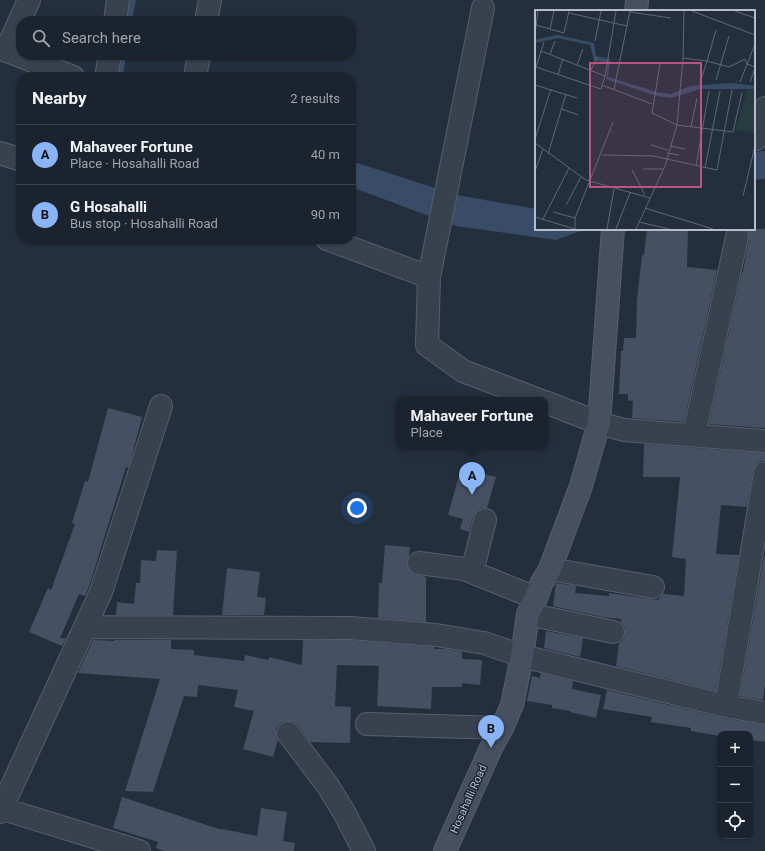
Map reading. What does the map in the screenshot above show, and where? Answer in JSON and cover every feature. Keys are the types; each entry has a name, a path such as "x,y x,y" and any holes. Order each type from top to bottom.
{"street":[{"path":"21,16 29,0"},
{"path":"207,16 210,0"},
{"path":"636,10 637,0"},
{"path":"483,8 429,277 427,345 463,371 531,397"},
{"path":"16,24 3,49 16,54"},
{"path":"30,60 60,72"},
{"path":"107,72 109,60"},
{"path":"196,72 198,60"},
{"path":"756,139 765,108"},
{"path":"0,153 16,158"},
{"name":"Hosahalli Road","path":"445,851 512,705 532,606 541,584 550,569 580,486 599,423 613,237"},
{"path":"694,435 737,237"},
{"path":"340,244 429,277"},
{"path":"548,403 599,423 624,430 765,441"},
{"path":"139,851 0,810 101,592 160,406"},
{"path":"726,706 765,473"},
{"path":"472,572 484,520"},
{"path":"419,563 464,569 532,606 612,632"},
{"path":"550,569 653,587"},
{"path":"85,627 350,628 436,635 477,642 522,656 726,706 765,713"},
{"path":"367,724 502,728"},
{"path":"288,733 328,786 345,814 364,851"}],"water":[{"path":"105,0 136,0 133,16 125,16 126,8"},
{"path":"119,60 125,60 124,72 118,72"},
{"path":"765,151 765,179 755,180 755,152"},
{"path":"356,163 457,195 535,209 535,230 583,230 556,240 456,226 356,189"}],"building":[{"path":"765,229 765,428 709,424 743,272 749,234 747,230"},
{"path":"647,230 688,230 687,267 717,270 684,422 632,418 633,401 628,400 628,394 619,394 621,351 623,351 624,338 636,338 637,300 642,255 644,255"},
{"path":"108,408 142,417 130,463 128,468 126,467 89,587 85,596 79,594 60,638 66,638 62,646 29,632 48,588 51,590 75,524 72,523 85,481 88,482"},
{"path":"644,444 765,453 765,461 760,461 753,471 747,507 721,505 716,554 739,555 716,691 616,666 619,643 623,640 625,634 625,628 621,622 621,619 602,617 553,606 556,583 576,586 575,593 609,596 609,593 658,600 663,594 684,596 686,559 672,557 680,477 643,477"},
{"path":"461,468 496,477 487,508 481,508 476,512 469,532 460,529 463,519 448,515"},
{"path":"385,545 410,547 407,562 408,568 412,573 426,577 426,622 378,618 379,583 382,583"},
{"path":"157,550 177,551 173,615 116,615 117,602 134,604 136,583 140,583 141,560 156,561"},
{"path":"764,556 765,684 763,700 740,696"},
{"path":"227,568 260,572 257,597 266,598 264,615 222,615"},
{"path":"546,631 583,638 580,657 544,648"},
{"path":"93,640 171,640 171,649 194,650 194,655 244,661 245,655 269,660 269,657 302,665 303,640 349,640 434,647 434,649 447,649 462,652 462,659 482,660 480,685 462,683 462,687 432,687 431,709 377,706 379,666 337,665 335,706 351,707 350,743 310,742 298,725 292,721 286,721 280,723 276,728 278,740 273,757 243,749 254,711 234,707 238,690 198,685 197,697 184,696 153,792 125,791 160,679 78,673"},
{"path":"541,673 573,681 572,689 601,695 596,718 552,708 552,705 527,701 532,676 540,678"},
{"path":"607,690 723,718 765,725 765,742 753,740 753,731 717,731 717,735 691,731 691,728 651,722 652,717 603,709"},
{"path":"122,797 222,830 257,836 261,808 287,812 283,841 295,843 294,851 164,851 156,848 158,842 113,828"}],"place":[{"name":"Mahaveer Fortune","path":"472,495"},
{"name":"G Hosahalli","path":"491,748"}]}
